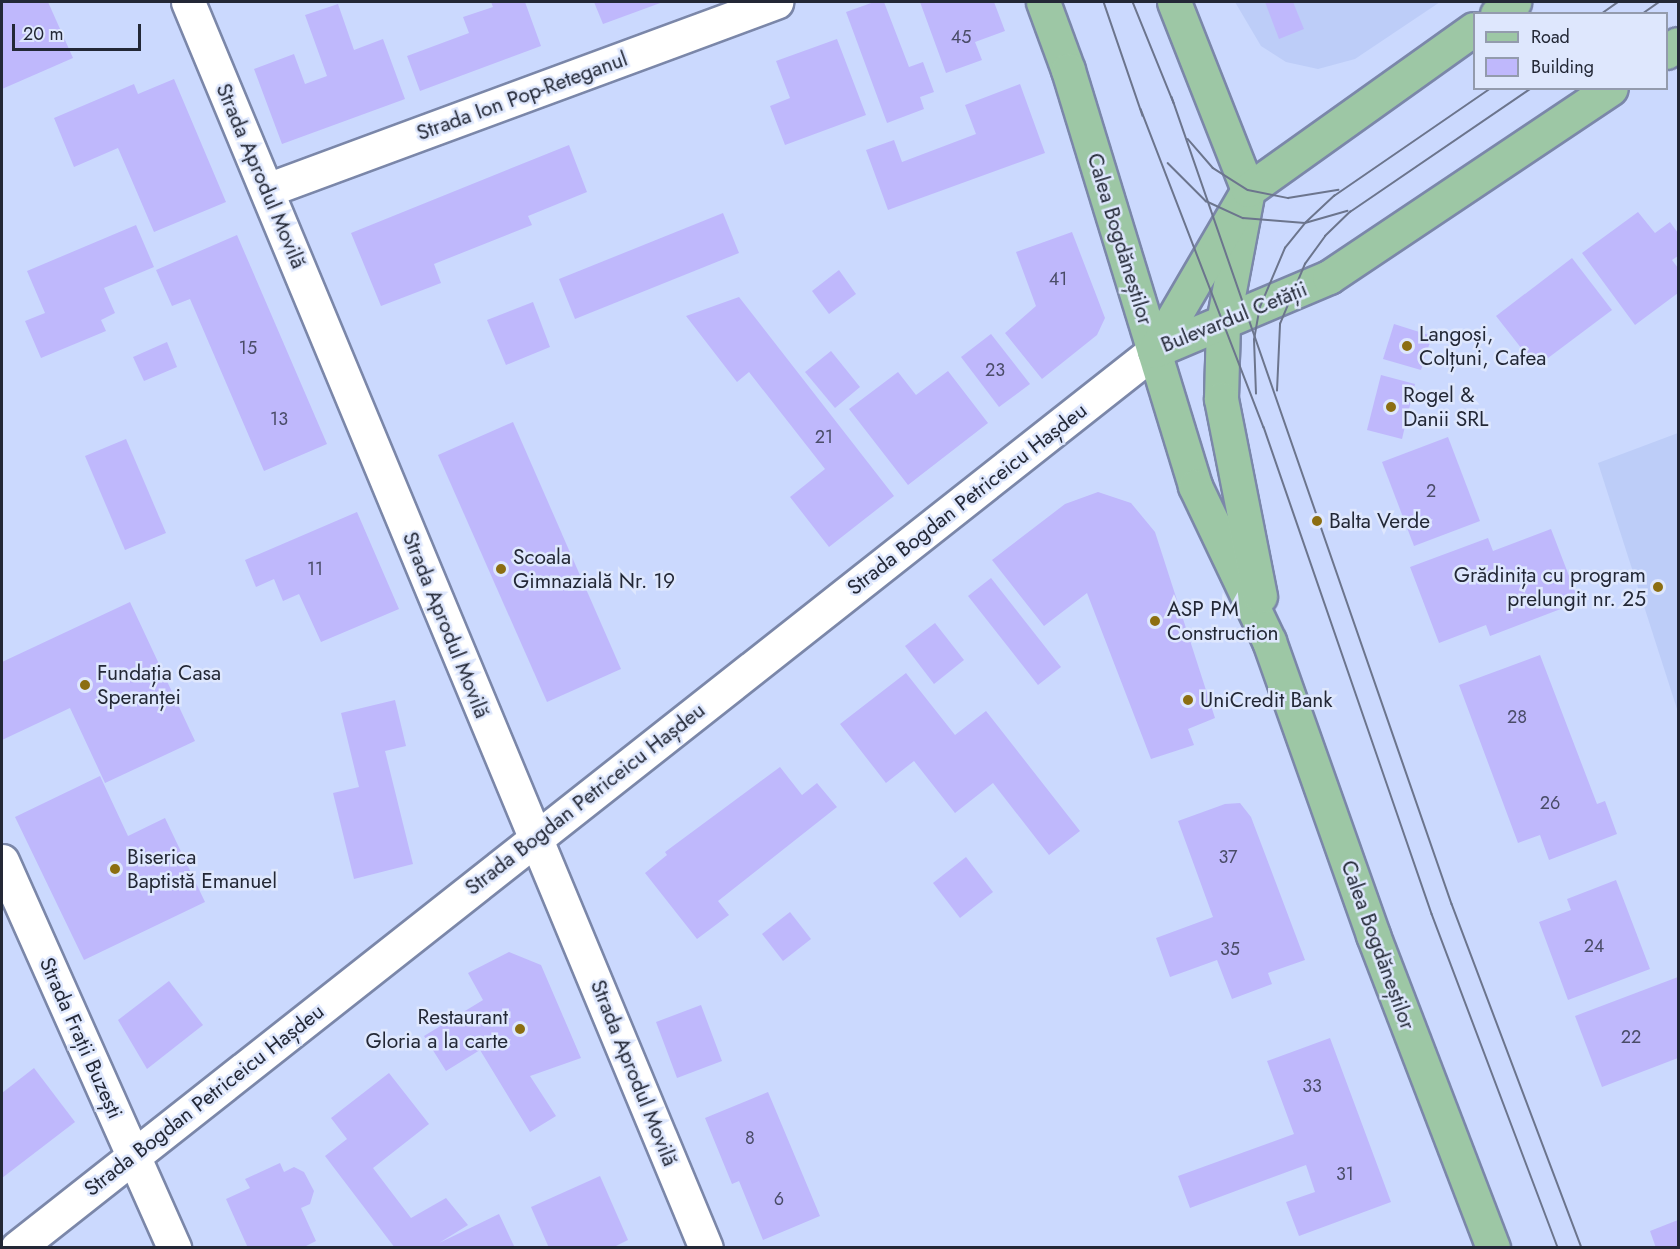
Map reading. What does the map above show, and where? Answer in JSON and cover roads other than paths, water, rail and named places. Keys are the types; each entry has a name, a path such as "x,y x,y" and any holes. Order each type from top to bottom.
{"main road":[{"name":"Calea Bogdăneștilor","path":"1042,2 1068,70 1195,486 1269,642 1373,935 1493,1248"},
{"path":"1174,2 1248,190"},
{"path":"1500,12 1514,2"},
{"name":"Bulevardul Cetății","path":"1154,351 1248,190 1473,30"},
{"name":"Bulevardul Cetății","path":"1154,351 1329,277 1608,90"},
{"name":"Calea Bogdăneștilor","path":"1248,190 1223,322 1221,399 1269,642"}],"street":[{"name":"Strada Aprodul Movilă","path":"188,2 706,1248"},
{"name":"Strada Ion Pop-Reteganul","path":"267,190 776,2"},
{"name":"Strada Bogdan Petriceicu Hașdeu","path":"17,1248 534,837 1154,351"},
{"name":"Strada Frații Buzești","path":"2,861 174,1248"}],"tram line":[{"path":"1104,2 1143,116"},
{"path":"1133,2 1174,103"},
{"path":"1604,12 1618,2"},
{"path":"1645,12 1659,2"},
{"path":"1256,394 1254,340 1260,307 1285,248 1305,223 1334,196 1488,90"},
{"path":"1277,391 1280,324 1305,264 1325,236 1350,212 1529,90"},
{"path":"1172,97 1452,904 1582,1248"},
{"path":"1141,109 1264,427 1432,914 1558,1248"},
{"path":"1188,139 1213,168 1248,190 1288,198 1338,190"},
{"path":"1168,163 1206,201 1243,218 1305,223 1347,211"}],"place":[{"name":"Langoși, Colțuni, Cafea","path":"1407,346"},
{"name":"Rogel & Danii SRL","path":"1391,407"},
{"name":"Balta Verde","path":"1317,521"},
{"name":"Scoala Gimnazială Nr. 19","path":"501,569"},
{"name":"Grădinița cu program prelungit nr. 25","path":"1658,587"},
{"name":"ASP PM Construction","path":"1155,621"},
{"name":"Fundația Casa Speranței","path":"85,685"},
{"name":"UniCredit Bank","path":"1188,700"},
{"name":"Biserica Baptistă Emanuel","path":"115,869"},
{"name":"Restaurant Gloria a la carte","path":"520,1029"}]}
